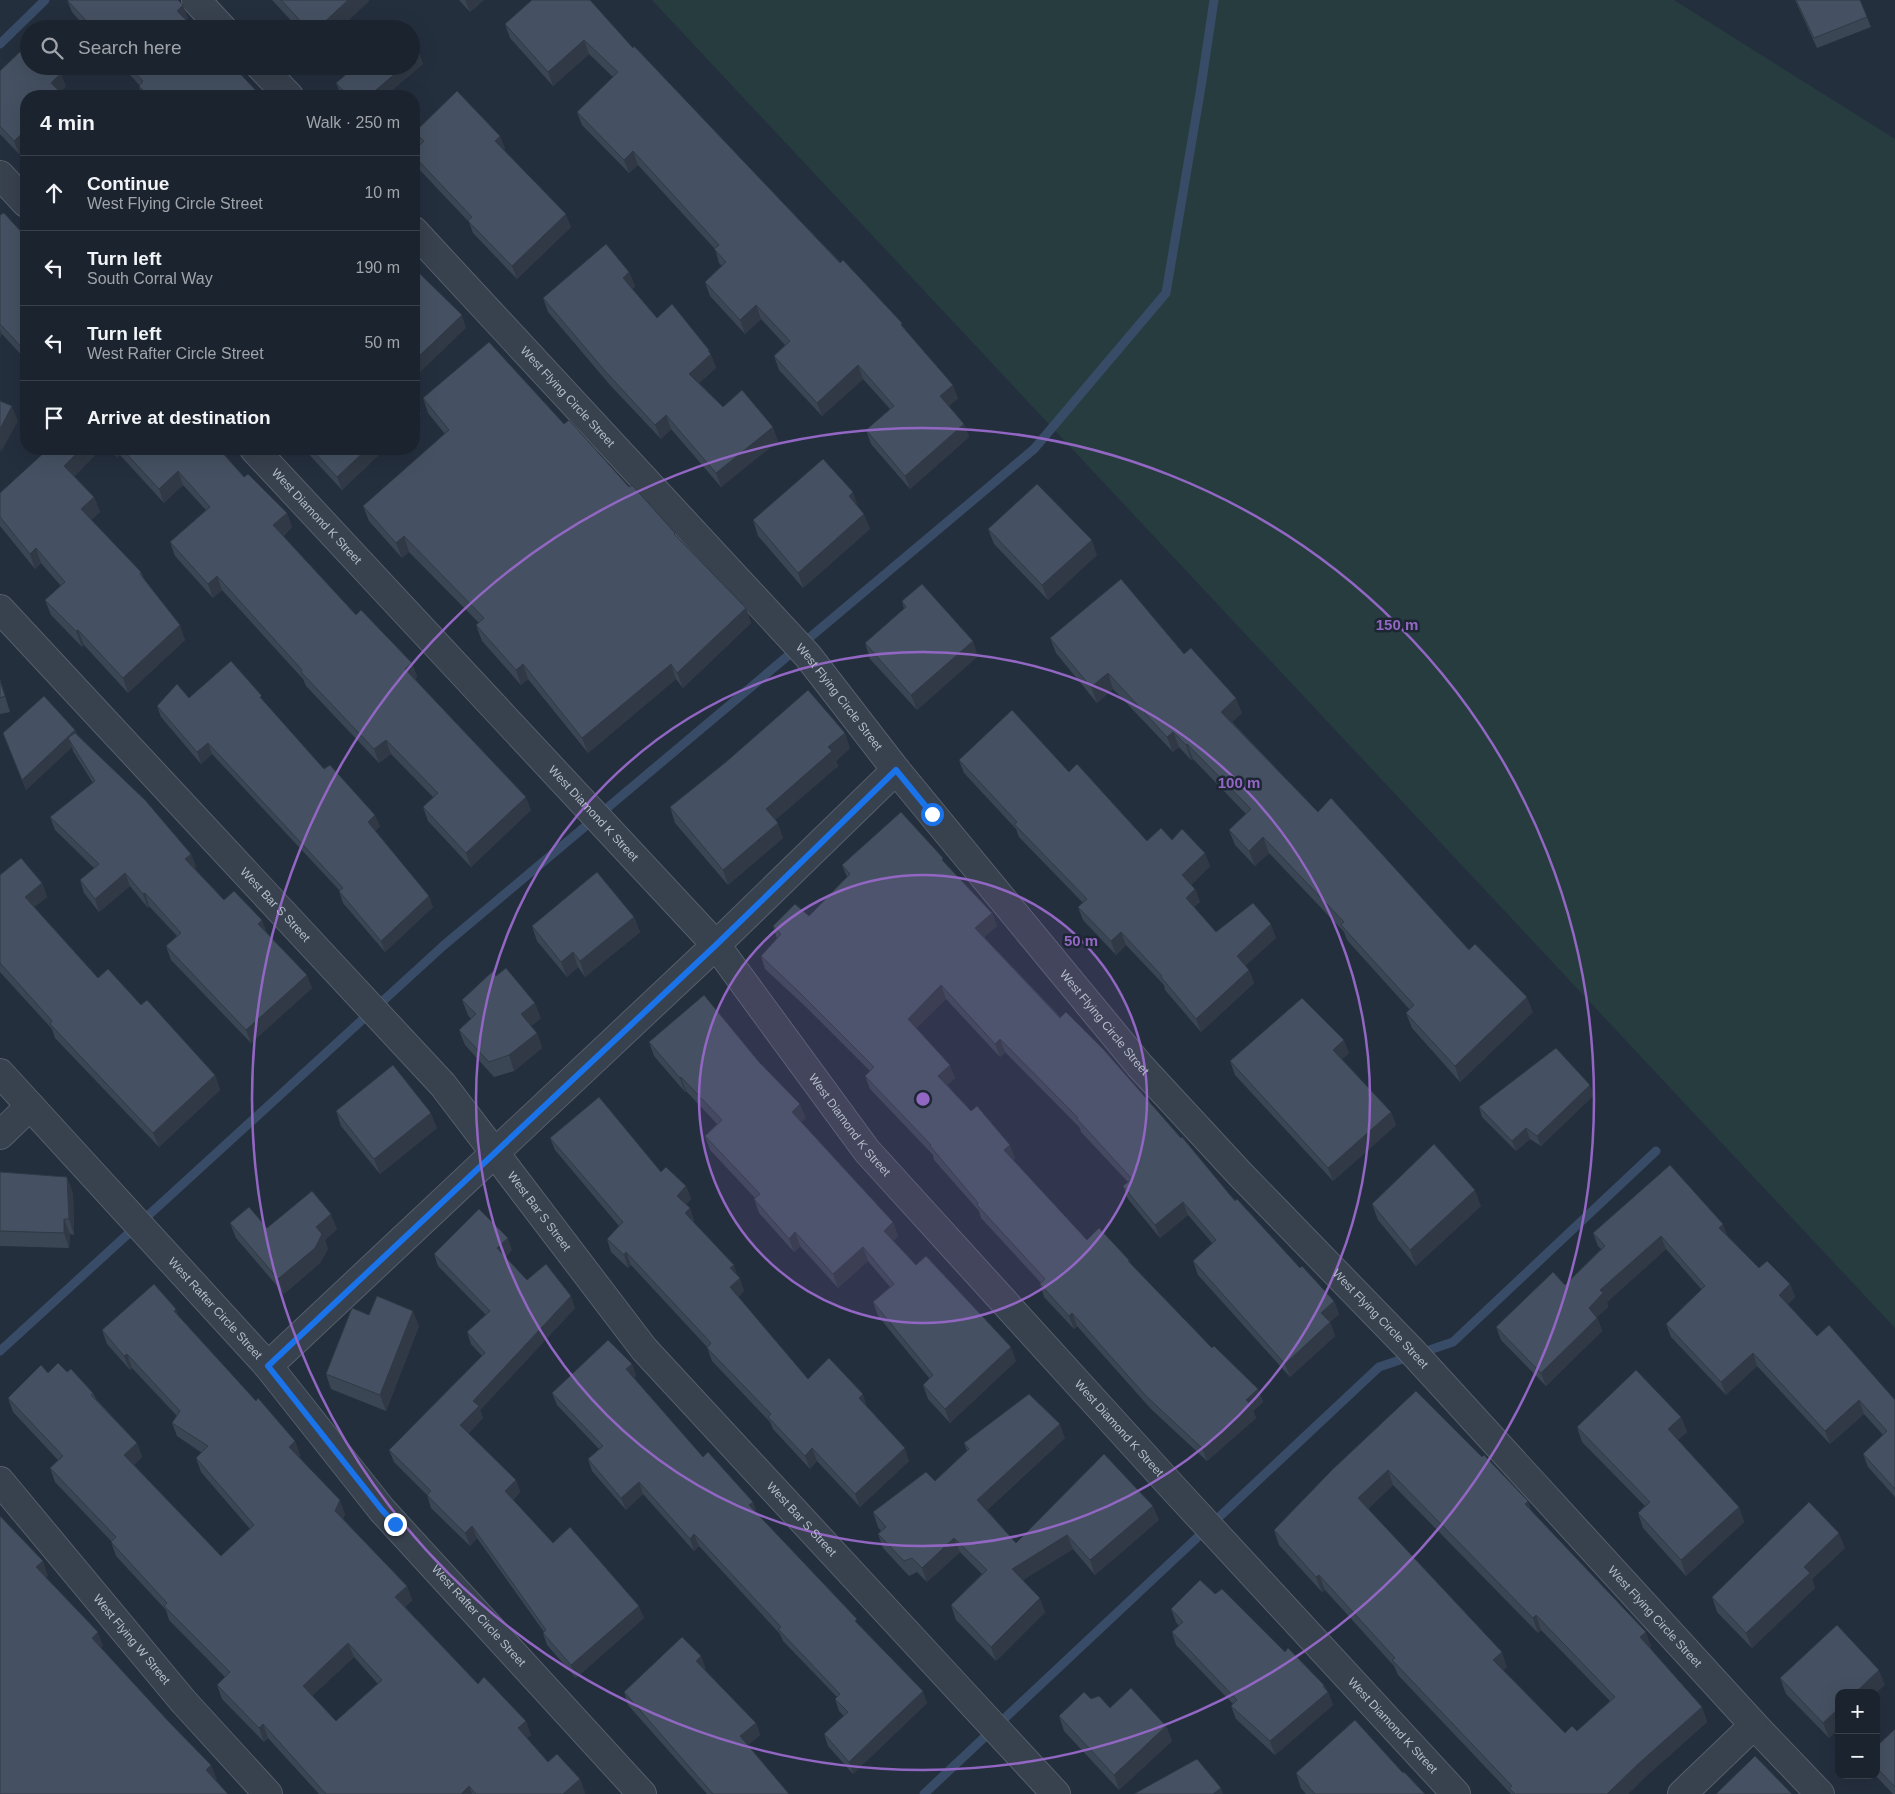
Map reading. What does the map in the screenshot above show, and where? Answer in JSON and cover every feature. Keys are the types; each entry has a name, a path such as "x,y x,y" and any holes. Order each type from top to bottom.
{"street":[{"path":"196,0 215,20"},
{"path":"269,75 283,90"},
{"path":"0,175 20,197"},
{"name":"West Flying Circle Street","path":"420,237 808,656 896,770 1140,1066 1240,1174 1410,1349 1754,1725 1820,1794"},
{"name":"West Diamond K Street","path":"260,455 716,945 867,1151 1176,1492 1456,1794"},
{"name":"West Bar S Street","path":"0,609 444,1085 644,1349 1056,1794"},
{"path":"268,1366 716,945 896,770"},
{"name":"West Rafter Circle Street","path":"0,1074 268,1366 382,1510 642,1794"},
{"path":"0,1135 30,1106"},
{"name":"West Flying W Street","path":"0,1481 183,1701 268,1794"},
{"path":"1682,1794 1754,1725"}],"green space":[{"path":"652,0 1674,0 1895,139 1895,1328"}],"building":[{"path":"67,0 178,0 183,5 177,11 186,20 86,20"},
{"path":"281,0 348,0 327,20 300,20"},
{"path":"532,0 590,0 633,48 634,46 840,263 843,260 902,323 901,325 953,385 940,396 964,424 905,476 866,430 894,406 858,365 817,403 774,356 790,341 756,305 740,320 705,282 726,262 714,249 719,245 633,151 624,160 577,112 618,72 584,40 548,72 505,24"},
{"path":"1796,0 1860,0 1867,17 1814,38"},
{"path":"20,52 20,75 59,75 51,83 58,90 20,90 20,136 14,141 0,126 0,71"},
{"path":"137,75 241,75 255,90 143,90 139,86 143,81"},
{"path":"345,75 394,75 376,90 342,90 336,83"},
{"path":"457,91 500,136 495,141 566,214 512,266 468,221 472,217 420,162 420,145 424,141 420,137 420,127"},
{"path":"4,213 20,230 20,346 0,324 0,215"},
{"path":"606,244 629,272 623,278 657,318 672,304 709,350 711,354 689,374 723,407 742,390 773,427 716,473 666,415 655,425 605,371 543,298"},
{"path":"420,274 462,315 420,355"},
{"path":"489,342 564,424 569,420 629,487 632,485 674,534 746,608 677,673 671,664 582,738 523,664 516,670 476,625 484,618 404,536 396,543 363,506 449,430 423,398"},
{"path":"0,401 12,406 0,429"},
{"path":"41,455 75,455 64,466 94,497 81,509 141,572 140,574 180,625 123,678 78,630 76,631 45,600 65,582 36,548 30,554 0,517 0,493"},
{"path":"128,455 224,455 244,477 248,474 287,513 273,525 356,615 361,610 412,663 405,669 526,797 466,853 423,807 438,793 386,740 374,749 301,672 302,670 217,576 208,584 170,542 210,507 178,471 159,489"},
{"path":"317,455 361,455 337,477"},
{"path":"823,459 853,492 849,496 864,514 798,573 753,520"},
{"path":"1037,484 1092,540 1042,585 988,529"},
{"path":"1121,579 1184,654 1191,648 1236,698 1221,712 1318,812 1331,798 1469,950 1475,944 1527,997 1455,1066 1406,1013 1414,1005 1341,925 1344,922 1263,837 1249,851 1229,830 1251,809 1173,732 1167,737 1108,673 1091,687 1050,638"},
{"path":"922,584 973,641 911,695 865,643 906,607 902,601"},
{"path":"231,661 262,696 260,697 324,769 330,765 375,815 368,822 429,896 381,941 339,891 343,888 208,743 197,752 157,706 177,684 189,698"},
{"path":"0,681 5,696 0,698"},
{"path":"808,690 845,733 828,747 832,751 766,809 778,823 723,870 670,807 726,762"},
{"path":"44,696 75,730 22,780 3,733"},
{"path":"1012,710 1069,772 1077,764 1147,841 1161,828 1172,840 1182,829 1205,853 1182,875 1195,889 1186,898 1216,932 1253,903 1271,924 1237,956 1249,970 1196,1019 1162,976 1121,932 1111,941 1078,907 1087,899 1014,824 1017,822 959,760"},
{"path":"75,733 145,800 191,854 185,859 224,900 234,891 262,920 258,924 307,975 246,1030 166,946 181,933 125,873 95,899 80,880 99,864 50,817 95,781 68,738"},
{"path":"901,812 943,858 942,860 992,913 975,928 1060,1018 1066,1012 1104,1050 1182,1137 1235,1201 1237,1199 1300,1268 1302,1266 1334,1301 1321,1313 1330,1322 1285,1364 1193,1261 1216,1240 1183,1202 1155,1225 1123,1186 1132,1179 1078,1118 1000,1039 995,1044 941,985 908,1019 950,1065 938,1076 971,1111 977,1106 1010,1145 1004,1150 1087,1240 1099,1228 1128,1261 1212,1348 1214,1346 1258,1389 1246,1400 1251,1405 1202,1448 1146,1396 1072,1313 1069,1316 1040,1284 1045,1279 977,1205 978,1203 931,1145 865,1076 874,1067 761,956 781,934 773,926 795,904 809,916 850,874 842,865"},
{"path":"21,858 42,883 25,897 98,978 108,969 141,1005 147,1000 215,1075 153,1133 50,1024 52,1021 0,963 0,875"},
{"path":"597,872 634,917 580,961 573,952 561,962 532,926"},
{"path":"506,968 535,1003 521,1014 537,1033 509,1055 489,1062 459,1030 476,1014 462,1000 493,971 496,976"},
{"path":"704,995 759,1062 800,1104 792,1112 893,1222 884,1231 916,1265 926,1256 1011,1347 945,1409 923,1385 933,1375 873,1302 894,1284 863,1247 833,1274 795,1232 789,1239 754,1199 760,1194 705,1136 722,1120 680,1078 649,1042"},
{"path":"1302,998 1344,1040 1333,1050 1391,1112 1328,1168 1230,1061"},
{"path":"1556,1048 1590,1085 1537,1136 1526,1128 1512,1141 1479,1107"},
{"path":"393,1065 431,1113 374,1159 336,1111"},
{"path":"599,1097 661,1172 666,1167 686,1186 677,1196 690,1208 685,1213 734,1265 730,1268 740,1278 730,1287 808,1379 829,1358 863,1394 859,1398 905,1448 855,1494 812,1448 805,1456 768,1417 771,1414 707,1348 711,1343 626,1252 624,1255 607,1239 623,1222 550,1138"},
{"path":"1434,1144 1475,1190 1410,1250 1372,1204"},
{"path":"1670,1165 1723,1224 1719,1228 1759,1268 1767,1261 1790,1284 1779,1295 1817,1336 1829,1325 1895,1400 1895,1489 1863,1454 1887,1431 1859,1400 1825,1431 1753,1353 1721,1382 1666,1324 1705,1286 1661,1236 1600,1290 1603,1293 1589,1308 1597,1318 1541,1373 1496,1327 1553,1272 1565,1285 1605,1246 1593,1233"},
{"path":"0,1172 67,1177 69,1219 64,1219 64,1233 0,1231"},
{"path":"312,1191 331,1214 316,1227 322,1234 315,1248 278,1279 230,1223 249,1207 267,1228"},
{"path":"479,1209 508,1238 497,1248 527,1280 546,1264 571,1296 473,1401 479,1406 460,1425 516,1480 505,1491 553,1543 570,1527 639,1606 571,1665 543,1633 546,1630 472,1526 465,1533 427,1495 431,1491 389,1450 485,1353 467,1332 490,1311 434,1254"},
{"path":"154,1284 176,1309 174,1311 256,1401 258,1398 295,1441 289,1447 340,1500 335,1511 407,1586 395,1597 478,1684 484,1677 526,1721 518,1728 548,1762 557,1754 580,1779 563,1794 476,1794 469,1786 461,1794 326,1794 263,1724 259,1728 217,1685 230,1672 164,1606 167,1603 111,1542 116,1537 50,1468 63,1456 8,1398 41,1365 48,1373 58,1363 67,1372 71,1369 93,1393 91,1395 137,1443 124,1455 221,1556 254,1525 196,1458 208,1446 172,1423 180,1411 127,1354 124,1356 102,1330","holes":["348,1643 382,1680 336,1721 303,1686"]},
{"path":"377,1296 413,1311 380,1395 326,1374 352,1308 369,1315"},
{"path":"608,1340 632,1364 626,1369 703,1457 708,1452 753,1502 749,1505 857,1619 855,1621 923,1691 849,1762 824,1734 848,1712 835,1699 840,1694 778,1629 781,1627 694,1534 690,1539 639,1482 621,1498 588,1459 603,1446 552,1393"},
{"path":"1636,1370 1681,1417 1668,1429 1739,1507 1681,1560 1638,1513 1650,1502 1577,1427"},
{"path":"1416,1391 1482,1457 1484,1455 1528,1501 1525,1504 1646,1632 1640,1637 1702,1707 1607,1794 1515,1794 1509,1788 1512,1786 1392,1660 1395,1658 1319,1575 1316,1577 1274,1530 1332,1470","holes":["1388,1470 1533,1618 1536,1615 1615,1697 1577,1731 1572,1726 1565,1733 1493,1660 1502,1652 1358,1498"]},
{"path":"1029,1394 1060,1424 977,1500 1016,1543 1104,1454 1153,1506 1090,1560 1067,1535 1012,1569 1040,1598 991,1647 951,1605 987,1570 954,1538 922,1568 912,1558 904,1561 878,1534 886,1527 873,1512 926,1472 935,1481 969,1449 964,1443"},
{"path":"1809,1502 1839,1533 1804,1567 1810,1573 1746,1633 1712,1597"},
{"path":"0,1516 43,1561 36,1567 98,1632 92,1638 211,1765 206,1770 228,1794 0,1794"},
{"path":"1200,1580 1215,1594 1222,1589 1285,1652 1288,1648 1324,1685 1328,1692 1270,1741 1231,1706 1237,1700 1172,1632 1183,1622 1171,1609"},
{"path":"1837,1625 1879,1670 1859,1689 1835,1689 1835,1712 1823,1723 1780,1678"},
{"path":"682,1637 701,1656 696,1661 756,1723 740,1736 789,1794 713,1794 624,1692"},
{"path":"1131,1688 1166,1726 1114,1775 1059,1716 1084,1692 1091,1699 1099,1696 1110,1708"},
{"path":"1355,1720 1403,1773 1425,1794 1315,1794 1296,1773"},
{"path":"1895,1729 1895,1787 1880,1771 1880,1743"},
{"path":"1755,1756 1792,1794 1716,1794"},
{"path":"1197,1759 1221,1788 1213,1794 1134,1794"}],"waterway":[{"path":"25,20 45,0"},
{"path":"0,1351 443,946 1034,449 1166,293 1214,0"},
{"path":"0,44 20,24"},
{"path":"924,1794 1379,1367 1453,1342 1656,1151"}],"route":[{"path":"395,1524 268,1366 716,945 896,770 932,814"}]}
